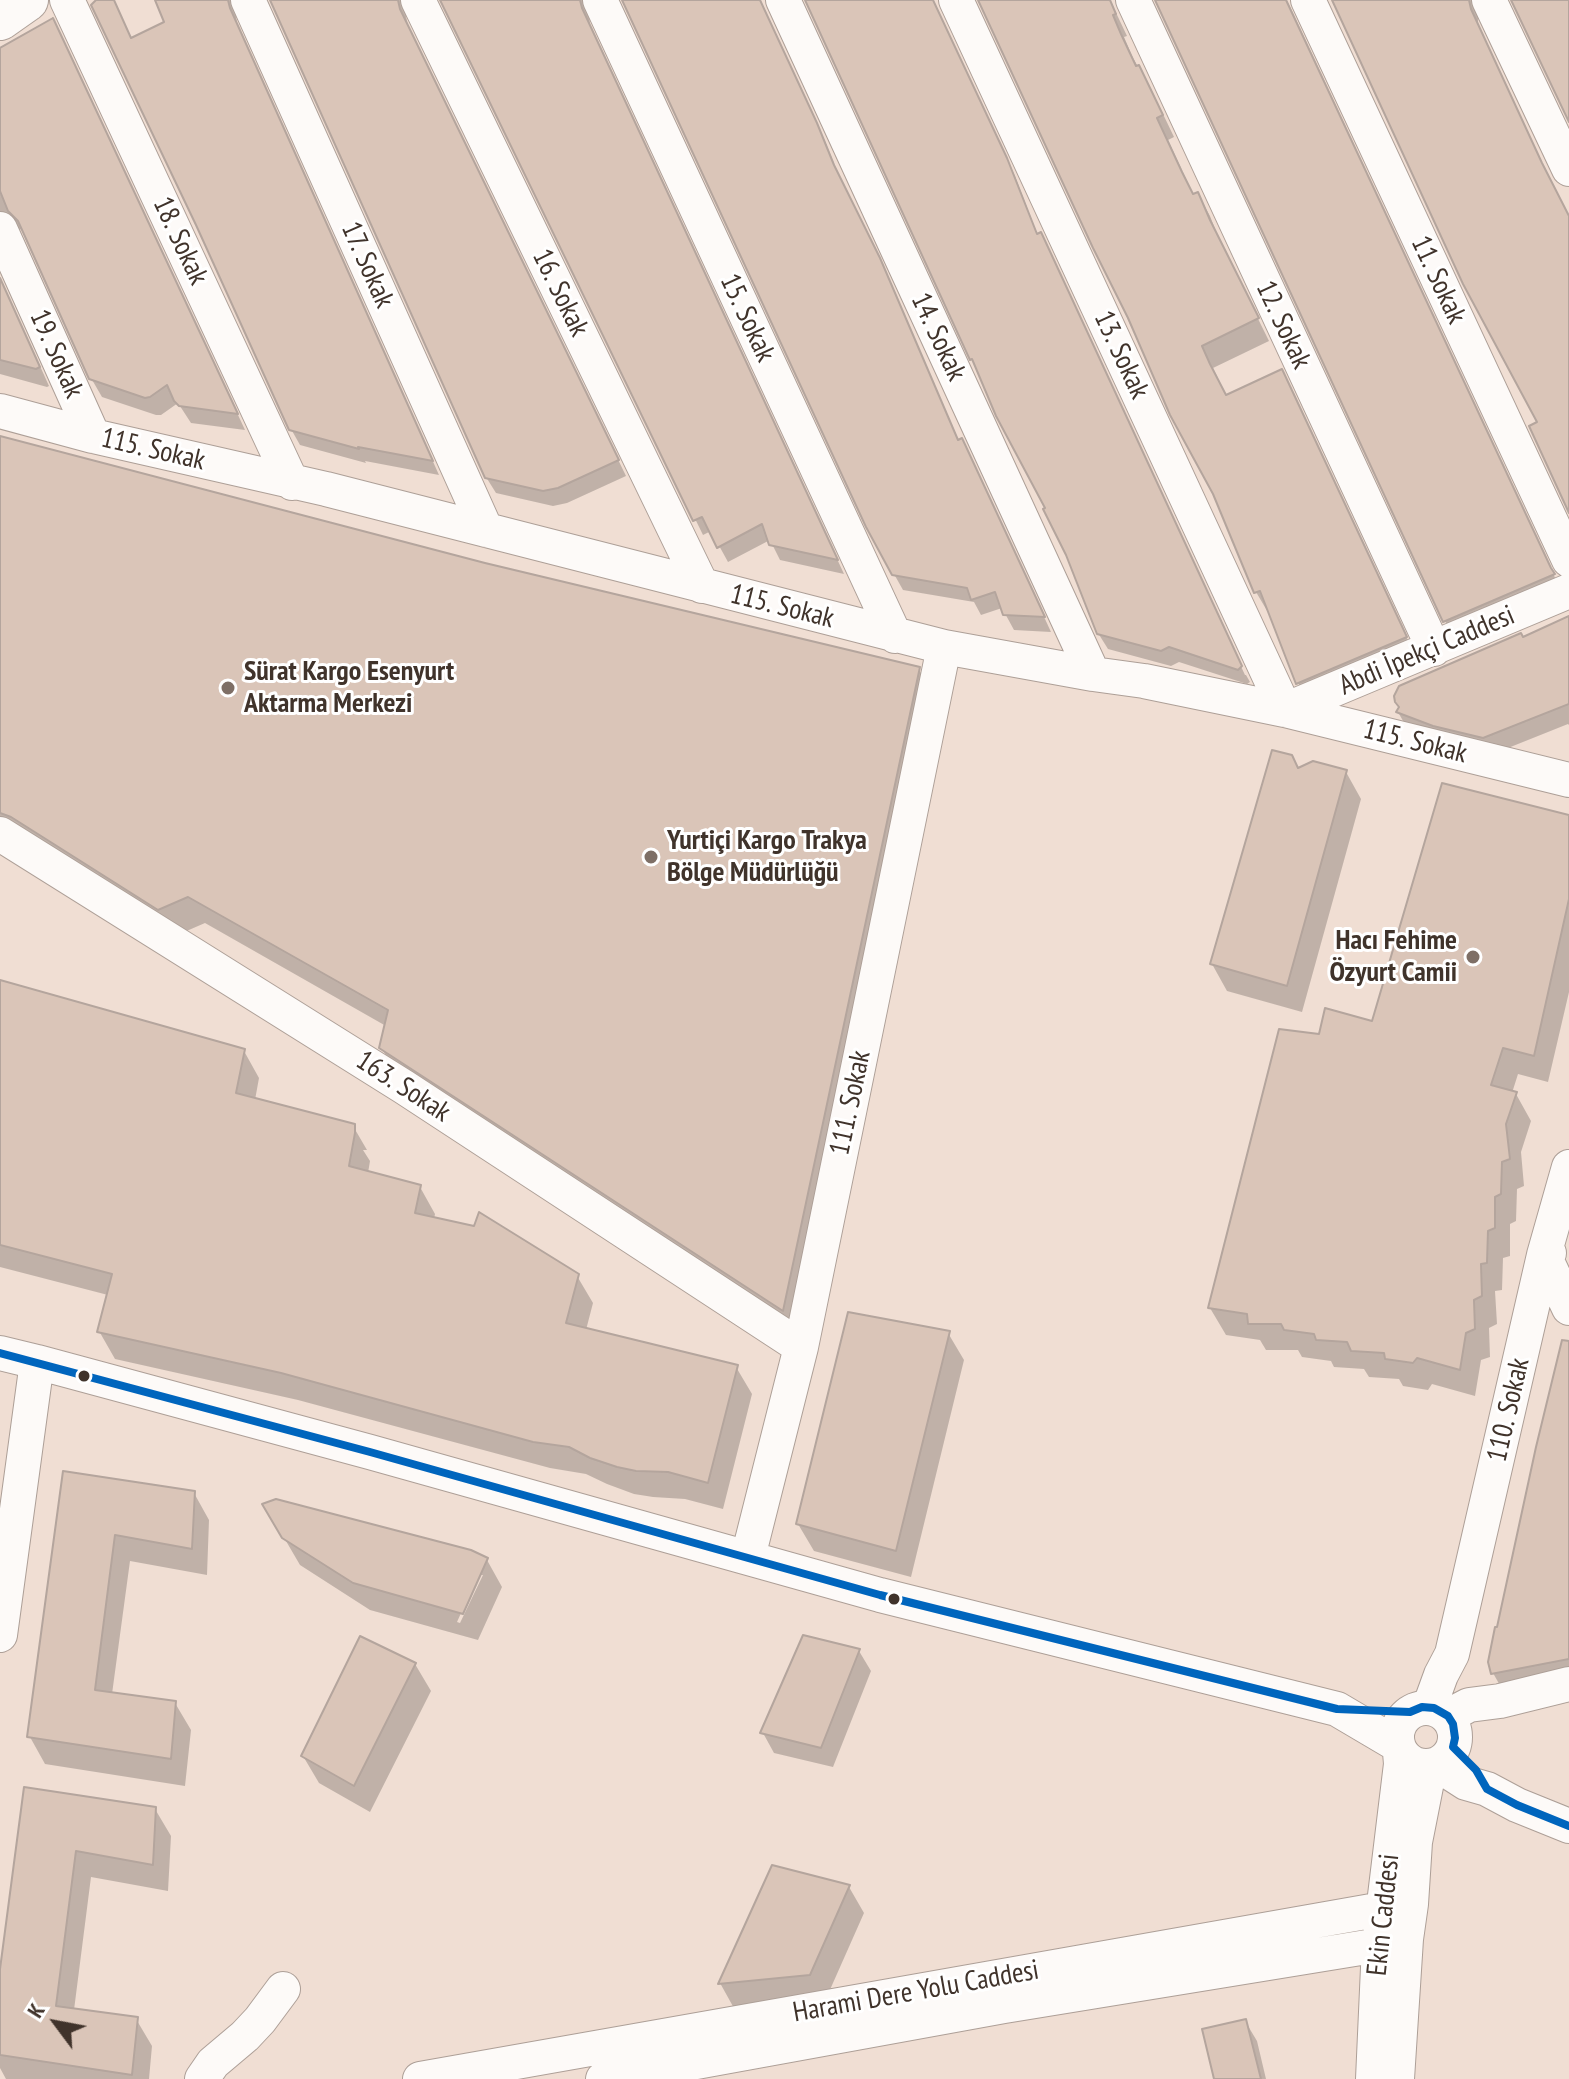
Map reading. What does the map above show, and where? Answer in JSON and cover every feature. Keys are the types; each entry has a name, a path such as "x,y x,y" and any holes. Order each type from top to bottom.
{"main road":[{"path":"0,19 27,0"}],"street":[{"path":"0,31 61,0"},
{"name":"18. Sokak","path":"67,0 292,483"},
{"name":"17. Sokak","path":"248,0 486,530"},
{"name":"16. Sokak","path":"418,0 702,586"},
{"name":"15. Sokak","path":"600,0 895,636"},
{"name":"14. Sokak","path":"783,0 1093,674"},
{"name":"13. Sokak","path":"956,0 1285,710"},
{"name":"12. Sokak","path":"1133,0 1434,649"},
{"name":"11. Sokak","path":"1308,0 1569,560"},
{"path":"1489,0 1569,169"},
{"name":"19. Sokak","path":"0,229 93,436"},
{"name":"115. Sokak","path":"0,411 93,436 326,489 895,636 1285,710 1569,780"},
{"name":"Abdi İpekçi Caddesi","path":"1285,710 1569,591"},
{"name":"111. Sokak","path":"748,1557 801,1347 944,647"},
{"name":"163. Sokak","path":"0,834 404,1087 801,1347"},
{"name":"110. Sokak","path":"1430,1735 1454,1679 1452,1654 1557,1250 1569,1167"},
{"path":"1557,1250 1569,1308"},
{"path":"0,1353 880,1595 1430,1735 1466,1783 1487,1789 1569,1826"},
{"path":"0,1635 37,1362"},
{"path":"1430,1735 1469,1705 1500,1701 1569,1684"},
{"name":"Ekin Caddesi","path":"1373,2079 1397,1907 1401,1764 1430,1735"},
{"name":"Harami Dere Yolu Caddesi","path":"420,2079 1397,1907"},
{"name":"Ekin Caddesi","path":"1392,1942 1397,2079"},
{"name":"Harami Dere Yolu Caddesi","path":"603,2079 1004,2006 1392,1942"},
{"path":"202,2079 213,2063 260,2020 283,1989"}],"building":[{"path":"96,0 114,0 131,38 164,22 155,0 228,0 433,461 359,449 289,430 91,5"},
{"path":"270,0 398,0 619,460 558,488 543,491 485,478"},
{"path":"440,0 580,0 838,560 769,545 762,524 717,548 702,517 693,521"},
{"path":"622,0 760,0 834,165 880,258 958,440 962,438 1045,617 1003,615 995,592 971,600 967,588 892,575 866,527"},
{"path":"805,0 933,0 1007,158 1037,234 1041,232 1242,666 1238,670 1169,647 1161,651 1097,634 1045,508 996,416"},
{"path":"978,0 1110,0 1121,34 1163,115 1157,118 1182,172 1193,194 1198,192 1259,318 1202,346 1210,364 1226,395 1282,369 1407,637 1296,684 1260,591 1254,593 1213,494 1170,415 1128,318"},
{"path":"1155,0 1286,0 1555,574 1443,622"},
{"path":"1332,0 1469,0 1569,216 1569,513 1529,426 1537,422 1463,284"},
{"path":"1511,0 1569,0 1569,122"},
{"path":"53,18 238,414 179,406 167,385 145,398 89,379 18,221 8,211 0,191 0,48"},
{"path":"0,278 40,367 36,369 0,360"},
{"path":"0,436 485,563 920,667 783,1311 379,1048 388,1010 188,897 158,910 0,813"},
{"path":"1569,616 1569,704 1483,738 1433,726 1396,712 1399,707 1394,696 1399,686 1521,633 1523,637"},
{"path":"1272,750 1292,755 1298,768 1313,761 1347,770 1287,986 1210,964"},
{"path":"1442,783 1569,815 1569,899 1534,1056 1503,1048 1491,1085 1517,1092 1506,1124 1510,1159 1502,1162 1501,1194 1495,1197 1495,1228 1488,1231 1487,1263 1481,1264 1482,1296 1474,1300 1475,1329 1466,1333 1460,1370 1417,1358 1413,1363 1385,1359 1384,1353 1351,1351 1347,1342 1316,1340 1314,1334 1284,1330 1281,1324 1248,1324 1247,1314 1208,1308 1279,1029 1319,1034 1325,1008 1372,1021"},
{"path":"0,980 245,1049 236,1093 355,1124 349,1166 421,1185 415,1213 474,1226 479,1212 579,1274 566,1323 738,1365 708,1483 668,1472 617,1467 569,1447 533,1442 281,1373 97,1332 112,1274 0,1245"},
{"path":"848,1312 950,1331 896,1551 796,1524"},
{"path":"1562,1340 1569,1341 1569,1659 1491,1674 1488,1662 1495,1627"},
{"path":"63,1471 195,1491 192,1549 115,1535 95,1690 176,1701 171,1759 27,1737"},
{"path":"276,1499 471,1550 488,1558 463,1614 353,1583 282,1538 262,1504"},
{"path":"803,1635 860,1649 821,1748 760,1733"},
{"path":"360,1636 416,1663 354,1786 301,1756"},
{"path":"24,1787 156,1807 153,1865 76,1851 56,2006 138,2017 132,2075 0,2055 0,1969"},
{"path":"772,1865 850,1885 810,1975 718,1984"},
{"path":"1246,2019 1261,2079 1214,2079 1202,2029"}],"transit line":[{"path":"0,1353 370,1452 880,1595 1337,1709 1410,1712 1422,1707 1434,1708 1448,1716 1453,1724 1453,1747 1476,1770 1487,1789 1569,1826"}],"place":[{"name":"Sürat Kargo Esenyurt Aktarma Merkezi","path":"228,688"},
{"name":"Yurtiçi Kargo Trakya Bölge Müdürlüğü","path":"651,857"},
{"name":"Hacı Fehime Özyurt Camii","path":"1473,957"}]}
